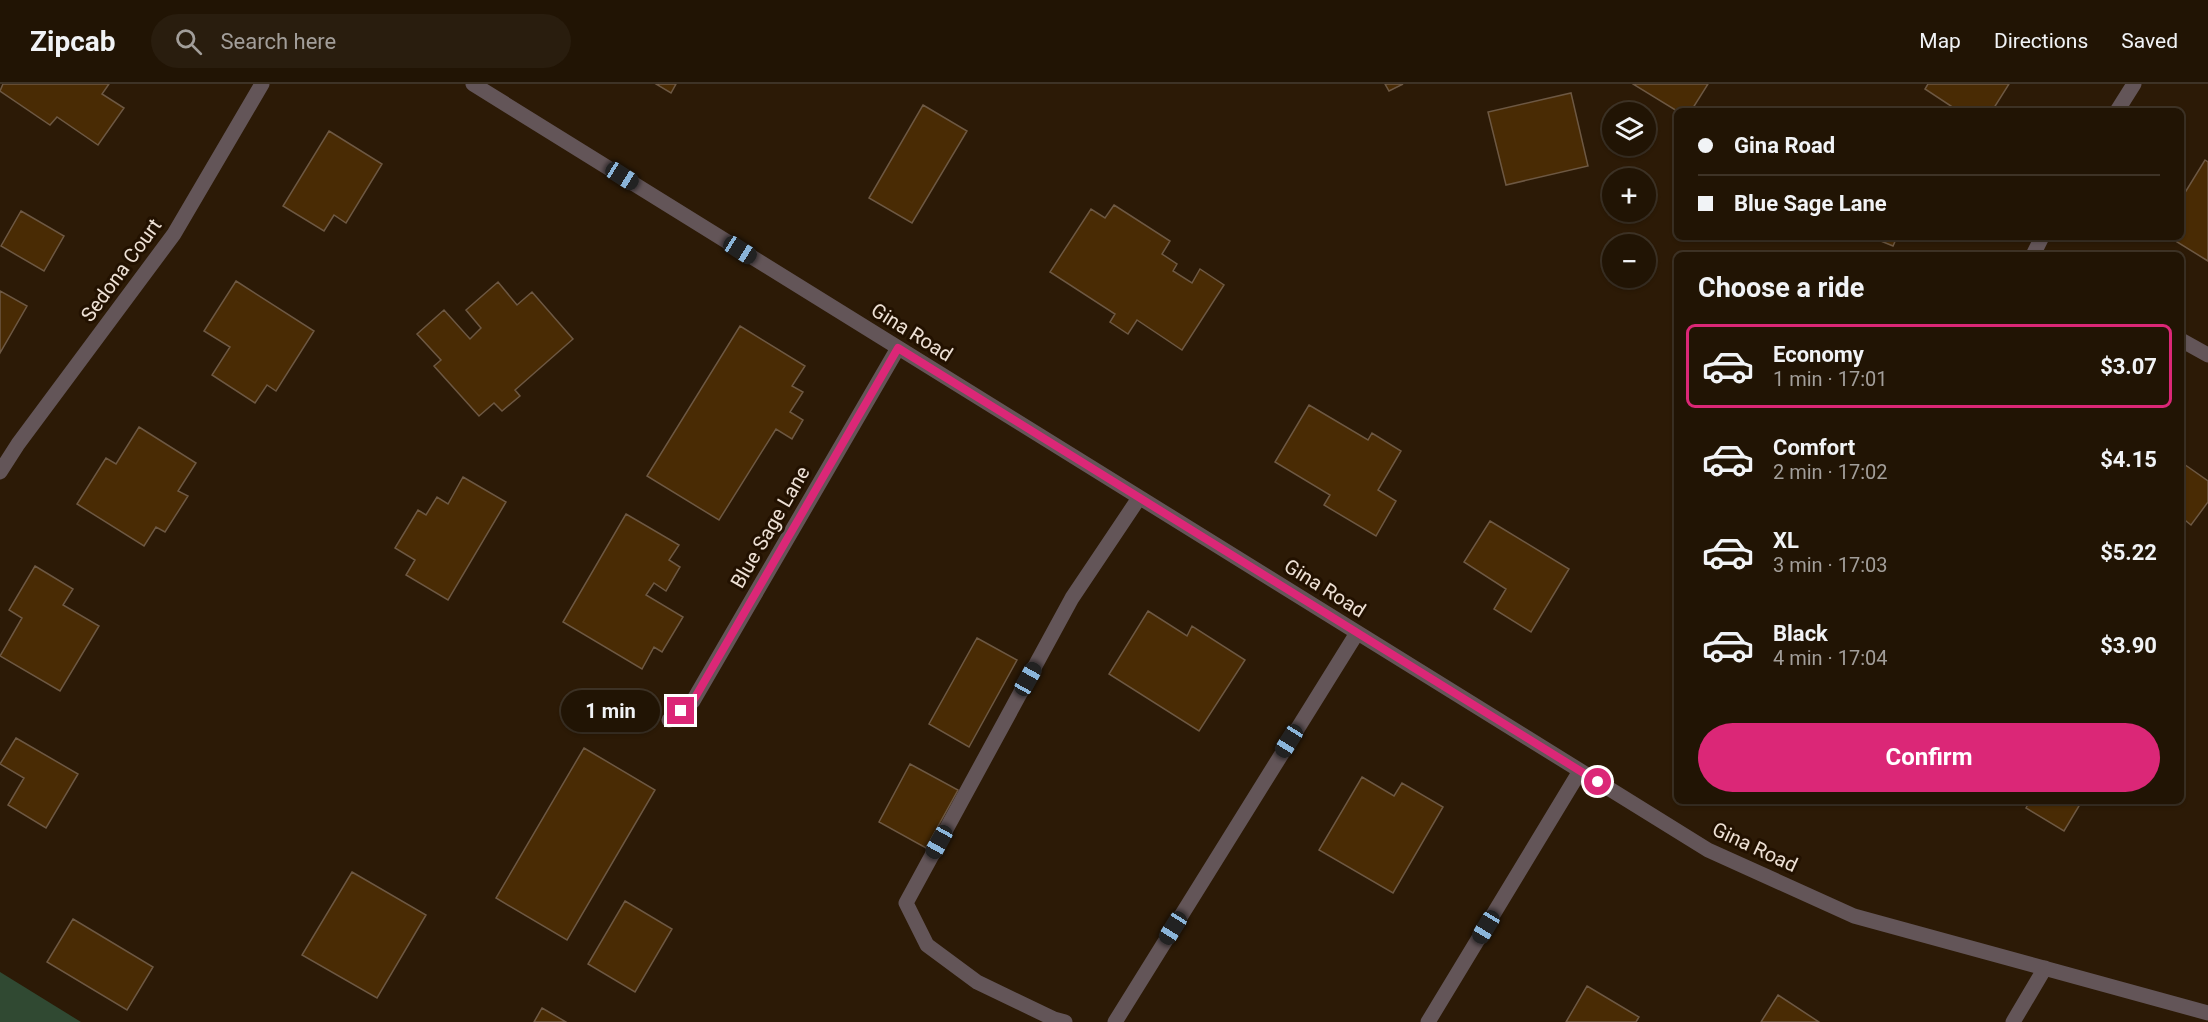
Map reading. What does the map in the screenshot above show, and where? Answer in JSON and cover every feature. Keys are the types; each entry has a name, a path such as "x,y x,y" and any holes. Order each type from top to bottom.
{"street":[{"name":"Sedona Court","path":"0,472 18,444 174,234 262,84"},
{"name":"Gina Road","path":"473,84 1708,850 1854,916 2208,1013"},
{"path":"2119,108 2134,84"},
{"path":"2184,342 2208,355"},
{"name":"Blue Sage Lane","path":"669,720 693,701 898,348"},
{"path":"1065,1022 1054,1020 977,982 935,951 927,945 906,903 1072,597 1139,498"},
{"path":"1114,1022 1357,633"},
{"path":"1428,1022 1580,771"},
{"path":"2013,1022 2045,968"}],"green space":[{"path":"0,972 81,1022 0,1022"}],"building":[{"path":"3,84 109,84 102,94 124,108 98,145 57,117 50,125 0,91"},
{"path":"656,84 676,84 671,93"},
{"path":"1385,84 1403,84 1389,91"},
{"path":"1633,84 1708,84 1693,108 1674,109"},
{"path":"1928,84 2009,84 1994,108 1950,108 1951,106 1925,89"},
{"path":"1571,93 1588,166 1506,185 1488,112"},
{"path":"923,105 967,131 912,223 869,198"},
{"path":"329,131 382,164 346,223 334,215 324,231 283,206"},
{"path":"2205,160 2208,162 2208,261 2174,240 2184,240 2184,194"},
{"path":"1114,205 1170,241 1162,254 1177,264 1173,271 1192,283 1200,269 1224,285 1182,350 1137,320 1128,334 1110,322 1115,314 1050,272 1091,209 1105,218"},
{"path":"21,211 64,236 44,271 1,246"},
{"path":"1878,240 1896,240 1893,246"},
{"path":"236,281 314,331 276,391 267,385 255,403 212,375 230,347 204,331"},
{"path":"498,282 517,305 532,292 573,339 515,390 520,396 502,411 494,403 479,416 434,366 441,360 417,334 444,310 470,339 481,328 466,310"},
{"path":"0,291 27,306 0,353"},
{"path":"740,326 805,366 792,386 803,392 790,412 803,420 792,439 776,429 719,520 647,476"},
{"path":"1309,405 1368,440 1372,433 1401,451 1378,490 1396,501 1376,536 1324,505 1330,495 1275,462"},
{"path":"139,427 196,463 178,491 188,496 165,532 156,527 144,546 77,504 106,458 116,464"},
{"path":"2184,464 2208,481 2208,502 2191,525 2184,519"},
{"path":"463,477 506,502 448,600 406,575 415,560 395,548 418,510 426,515 437,497 448,504"},
{"path":"626,514 679,545 669,560 680,567 666,591 654,583 646,595 683,617 662,652 654,647 642,669 563,622"},
{"path":"1490,521 1569,569 1531,632 1494,609 1506,589 1464,562"},
{"path":"35,566 73,589 63,605 99,626 60,691 0,656 22,618 9,610"},
{"path":"1148,611 1187,636 1192,626 1245,660 1199,731 1109,674"},
{"path":"977,638 1017,660 969,747 929,724"},
{"path":"16,738 78,774 46,828 8,805 24,778 0,764"},
{"path":"584,748 655,790 567,940 496,898"},
{"path":"910,764 958,790 926,848 879,822"},
{"path":"1362,777 1394,796 1402,783 1443,807 1393,893 1319,850"},
{"path":"2028,804 2080,804 2064,831 2026,808"},
{"path":"352,872 426,915 377,998 302,955"},
{"path":"625,901 672,929 635,992 588,964"},
{"path":"73,919 153,967 127,1010 47,962"},
{"path":"1587,986 1639,1017 1636,1022 1566,1022"},
{"path":"1778,995 1819,1022 1761,1022"},
{"path":"542,1008 566,1022 534,1022"}],"route":[{"path":"681,711 693,701 898,348 1598,782"}]}
